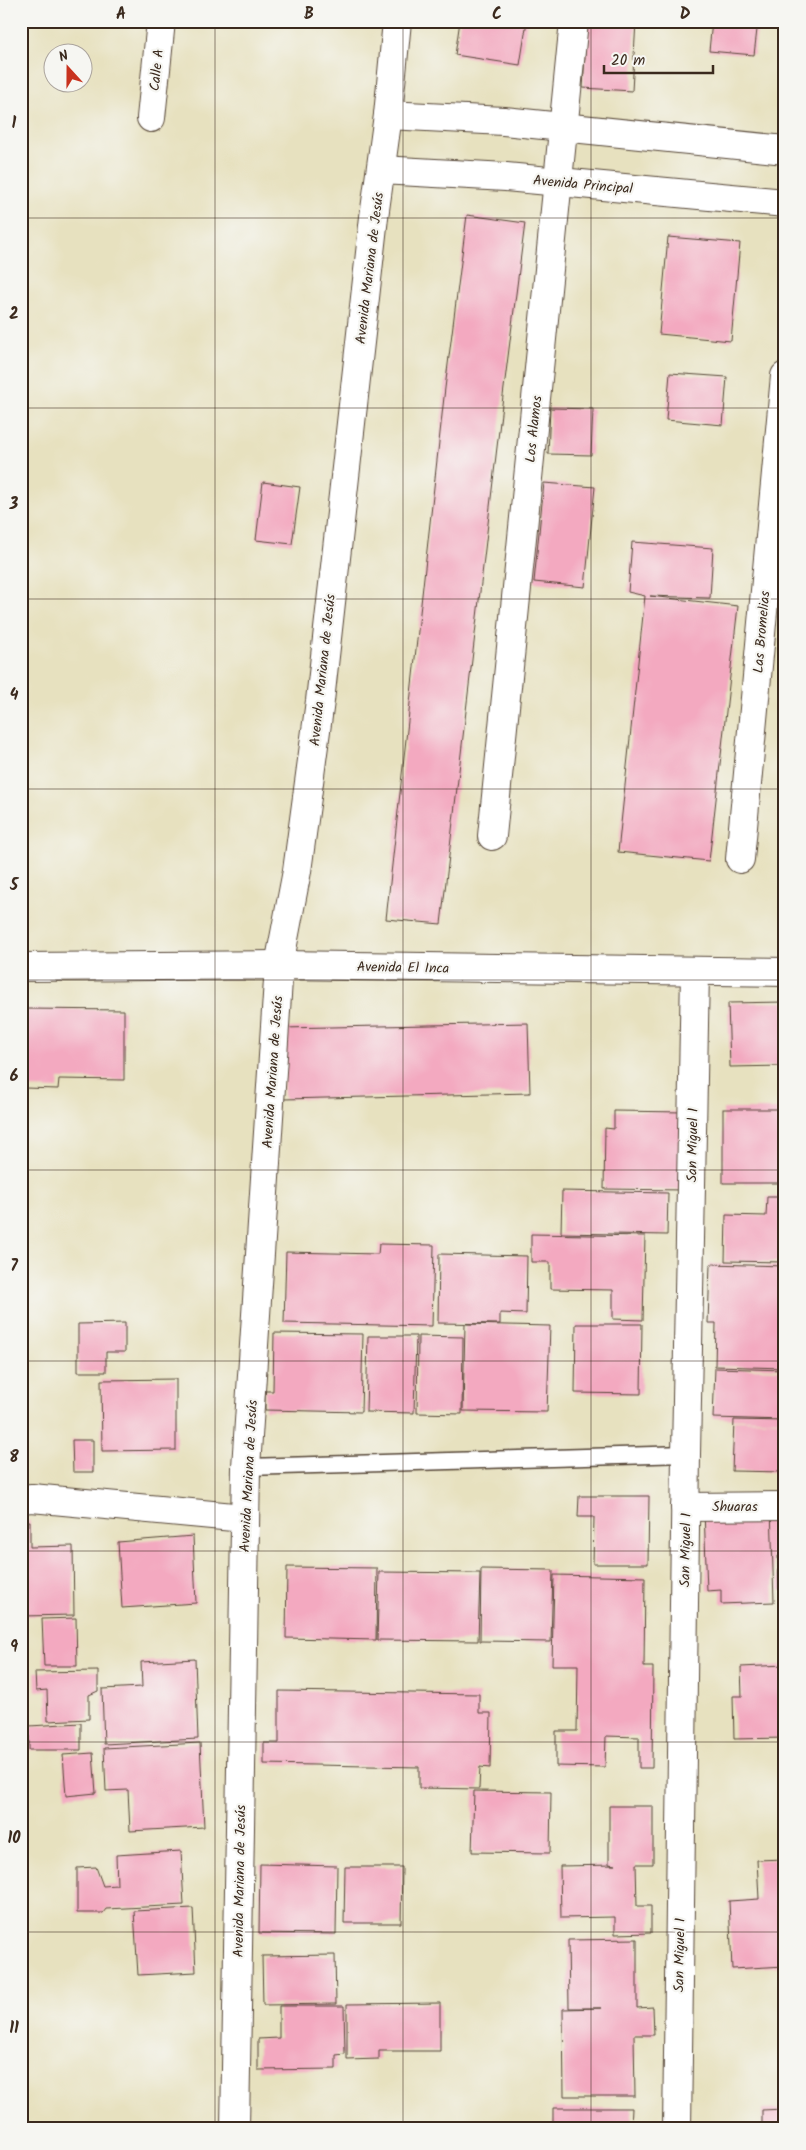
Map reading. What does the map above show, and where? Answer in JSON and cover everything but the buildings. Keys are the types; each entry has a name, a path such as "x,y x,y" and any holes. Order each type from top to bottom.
{"street":[{"name":"Calle A","path":"151,118 161,21"},
{"name":"Avenida Mariana de Jesús","path":"235,2129 244,1518 279,965 297,871 320,700 337,537 388,115 396,21"},
{"name":"Los Alamos","path":"492,836 574,21"},
{"path":"388,115 504,121 785,150"},
{"name":"Avenida Principal","path":"381,170 558,182 785,203"},
{"name":"Las Bromelias","path":"740,859 785,376"},
{"name":"Avenida El Inca","path":"21,967 279,965 785,972"},
{"name":"San Miguel 1","path":"677,2129 685,1507 695,971"},
{"path":"21,1499 32,1498 244,1518"},
{"name":"Shuaras","path":"685,1507 785,1506"}],"lane":[{"path":"246,1467 686,1454"}]}
